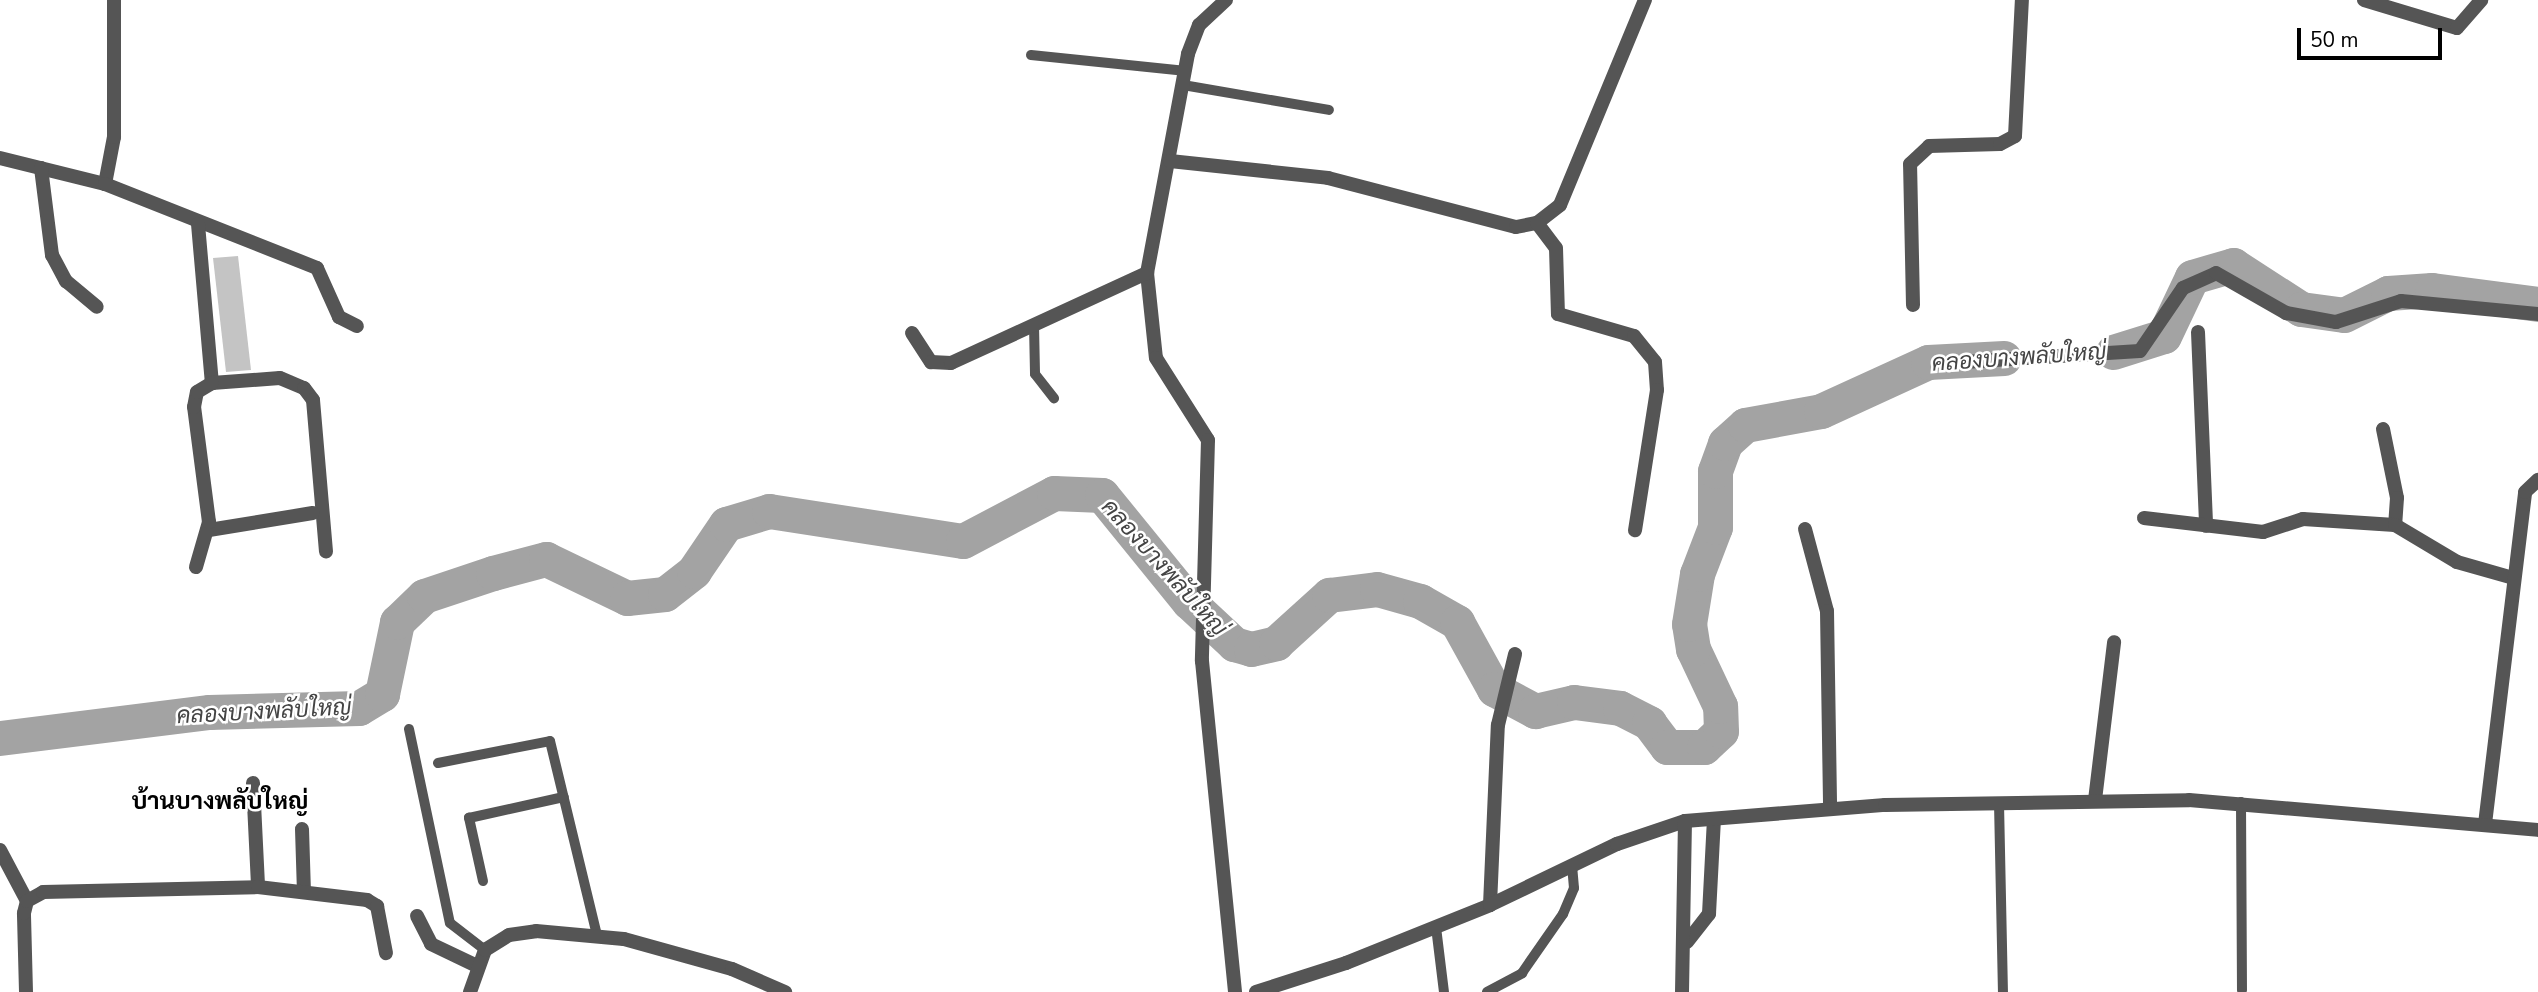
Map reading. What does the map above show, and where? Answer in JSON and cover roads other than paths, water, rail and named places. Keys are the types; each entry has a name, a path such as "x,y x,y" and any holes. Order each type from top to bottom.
{"street":[{"path":"104,184 114,137 114,0"},
{"path":"1226,0 1199,25 1184,78 1147,273 1159,368 1208,440 1202,583 1202,661 1235,992"},
{"path":"1170,161 1328,178 1516,227 1538,223 1560,205 1645,0"},
{"path":"1913,304 1910,164 1929,146 2000,144 2015,136 2022,0"},
{"path":"2364,0 2457,28 2481,0"},
{"path":"0,158 104,184 198,224 317,268 339,317 357,326"},
{"path":"41,168 52,255 66,281 97,306"},
{"path":"1538,223 1556,247 1558,314 1633,336 1655,362 1657,390 1635,530"},
{"path":"198,224 212,383"},
{"path":"912,333 931,362 951,363 1147,273"},
{"path":"1964,362 2140,351 2183,288 2216,273 2286,313 2336,322 2401,301 2538,314"},
{"path":"2198,332 2206,526"},
{"path":"196,567 209,530 194,407 197,392 212,383 280,378 304,388 313,400 326,551"},
{"path":"2383,429 2397,498 2395,525"},
{"path":"2485,824 2512,578 2525,492 2538,480"},
{"path":"209,530 313,513"},
{"path":"2144,518 2263,532 2303,519 2395,525 2457,562 2512,578"},
{"path":"1805,529 1827,611 1830,809"},
{"path":"2095,800 2114,642"},
{"path":"1490,905 1498,725 1506,679 1515,654"},
{"path":"253,783 258,887"},
{"path":"1256,992 1436,927 1490,905 1617,844 1685,821 1830,809 2095,800 2241,802 2538,830"},
{"path":"1687,942 1709,914 1714,819"},
{"path":"1682,992 1687,942 1679,909 1685,821"},
{"path":"302,828 304,892"},
{"path":"0,850 27,901 26,992"},
{"path":"27,901 43,892 258,887 304,892 374,903 386,953"},
{"path":"417,916 431,944 475,965"},
{"path":"470,992 475,965 485,950 509,935 536,931 597,935 732,969 785,992"}],"lane":[{"path":"1031,55 1184,78 1329,110"},
{"path":"1034,325 1035,374 1054,398"},
{"path":"409,729 445,911 457,935 485,950"},
{"path":"438,763 550,741 597,935"},
{"path":"483,881 469,818 564,797"},
{"path":"2241,802 2242,990"},
{"path":"1999,803 2003,992"},
{"path":"1487,992 1522,972 1563,914 1574,888 1572,866"},
{"path":"1436,927 1444,992"}],"waterway":[{"name":"คลองบางพลับใหญ่","path":"2113,352 2164,336 2192,277 2233,265 2301,309 2344,315 2388,293 2432,290 2538,304"},
{"name":"คลองบางพลับใหญ่","path":"0,738 209,712 359,708 382,694 397,622 424,596 493,573 546,559 627,598 665,594 694,571 726,524 769,511 963,541 1054,493 1102,495 1189,602 1234,644 1251,649 1276,643 1329,595 1377,589 1420,601 1457,622 1494,689 1535,711 1574,702 1620,708 1649,723 1667,747 1704,747 1721,731 1720,706 1693,649 1689,624 1697,574 1715,527 1715,471 1725,443 1745,425 1821,411 1928,362 2004,358"}],"district":[{"name":"บ้านบางพลับใหญ่","path":"220,802"}]}
